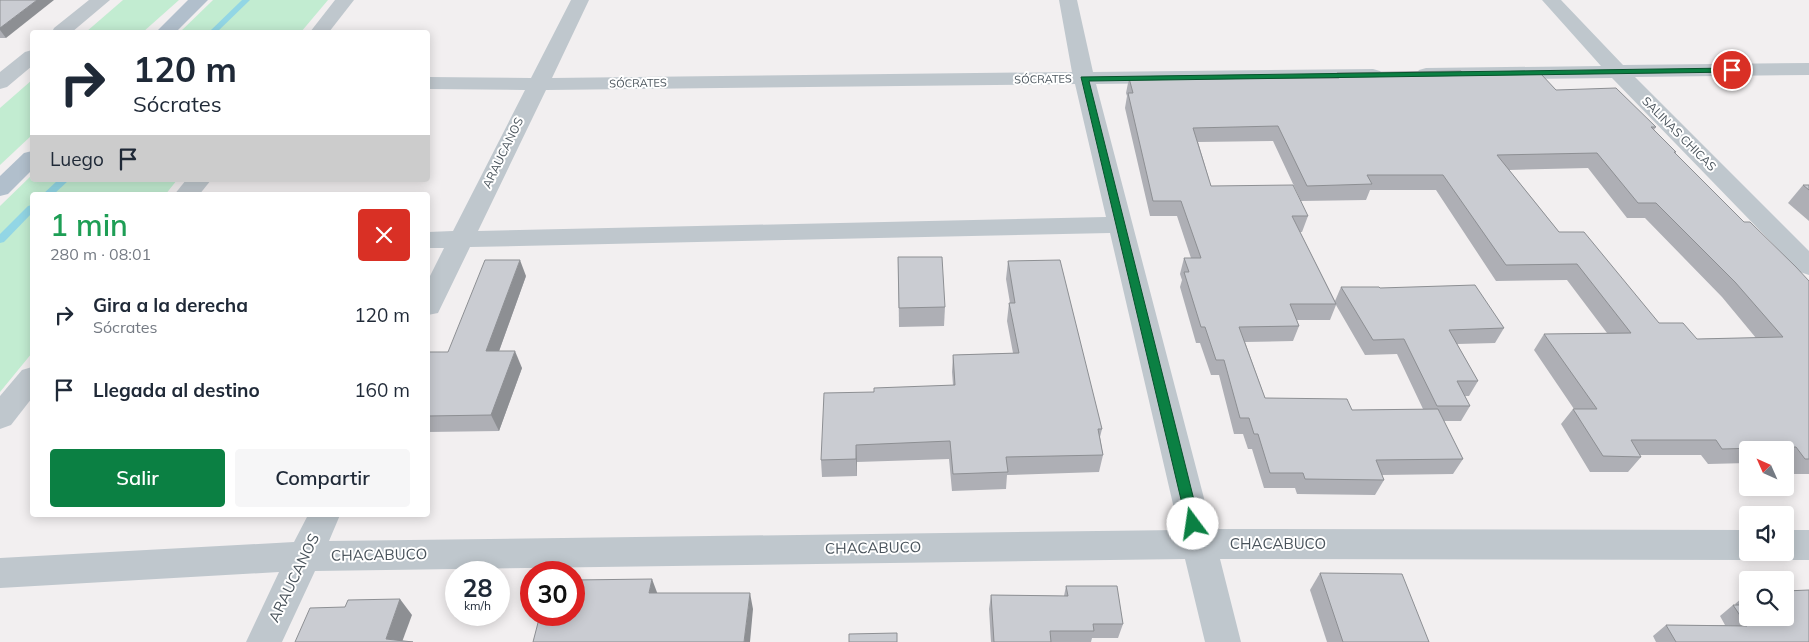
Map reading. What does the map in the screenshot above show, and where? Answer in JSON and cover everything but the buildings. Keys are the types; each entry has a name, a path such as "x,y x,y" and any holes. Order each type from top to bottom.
{"main road":[{"path":"167,30 199,0"},
{"path":"0,189 30,160"}],"street":[{"path":"64,30 101,0"},
{"path":"322,30 345,0"},
{"name":"ARAUCANOS","path":"430,302 580,0"},
{"path":"1068,0 1084,79 1223,642"},
{"name":"SALINAS CHICAS","path":"1551,0 1617,71 1809,266"},
{"path":"0,83 30,58"},
{"name":"SÓCRATES","path":"430,83 537,84 1084,79 1809,69"},
{"path":"189,192 197,182"},
{"path":"430,240 1120,225"},
{"path":"0,417 30,380"},
{"name":"ARAUCANOS","path":"264,642 323,517"},
{"name":"CHACABUCO","path":"0,573 304,556 1198,544 1739,545"},
{"path":"1794,545 1809,545"}],"green space":[{"path":"123,0 179,0 145,30 88,30"},
{"path":"213,0 328,0 303,30 182,30"},
{"path":"30,82 30,137 0,165 0,108"},
{"path":"30,177 30,182 175,182 167,192 30,192 30,355 0,392 0,206"}],"waterway":[{"path":"215,30 246,0"},
{"path":"50,192 62,182"},
{"path":"0,240 30,210"}],"route":[{"path":"1193,524 1084,79 1732,70"}]}
